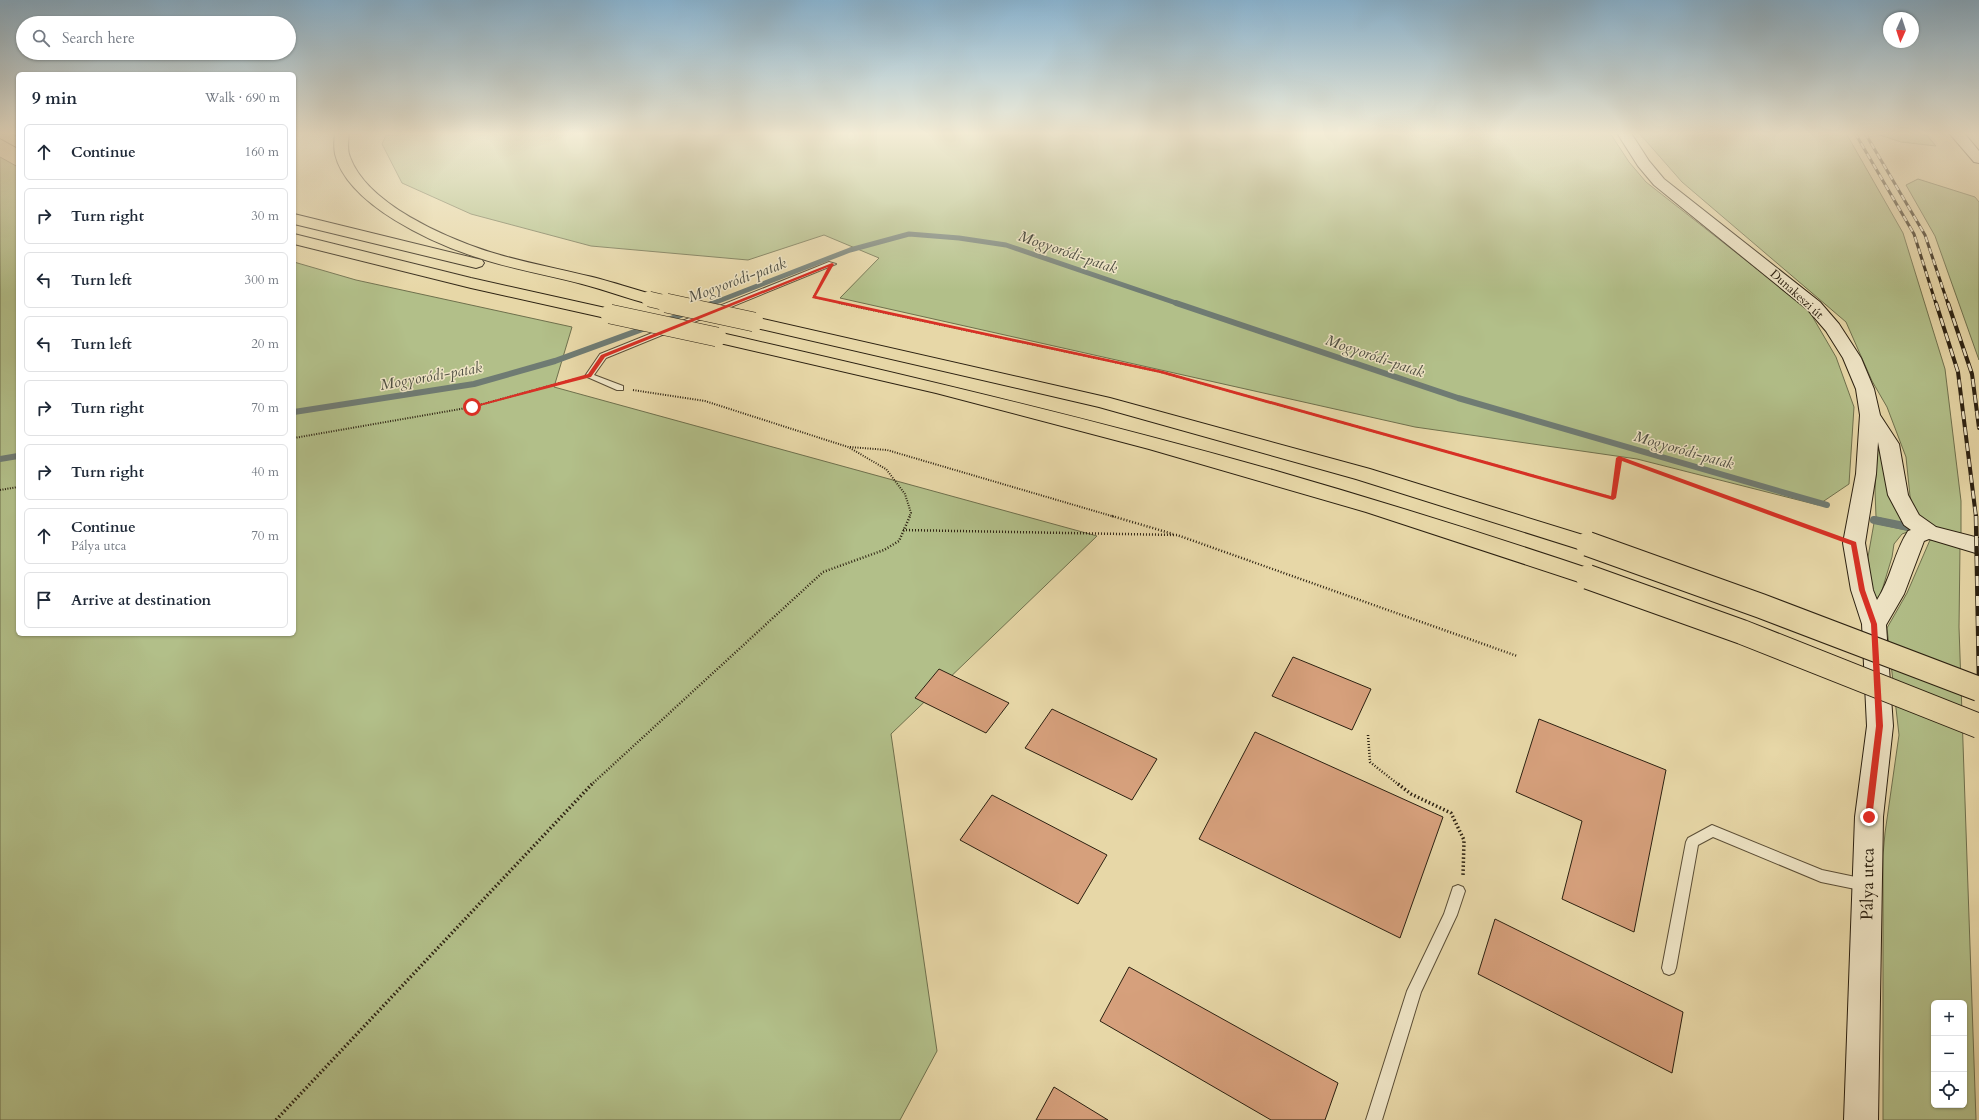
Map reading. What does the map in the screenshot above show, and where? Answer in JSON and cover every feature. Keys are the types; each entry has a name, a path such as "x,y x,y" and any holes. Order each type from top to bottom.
{"highway":[{"path":"361,185 368,194 419,227 450,242 484,254 649,299"},
{"path":"296,219 439,255 754,322 1104,402 1363,474 1588,544 1761,606 1979,689"},
{"path":"296,239 456,279 877,373 1182,450 1367,503 1588,577 1742,632 1979,726"}],"street":[{"name":"Dunakeszi út","path":"1663,185 1814,306 1833,328 1852,358 1865,389 1870,415 1866,474 1855,538"},
{"path":"1870,415 1889,444 1898,495 1911,520 1929,532 1979,546"},
{"path":"1874,624 1893,594 1910,545 1916,536 1929,532"},
{"name":"Pálya utca","path":"1855,538 1862,590 1874,624 1880,726 1869,817 1861,1120"}],"lane":[{"path":"620,388 590,376 603,356 832,264"},
{"path":"1669,968 1692,842 1712,831 1821,876 1867,886"},
{"path":"1374,1120 1414,991 1450,915 1458,891"}],"path":[{"path":"832,264 814,297 1161,372 1613,498 1619,458 1855,538"},
{"path":"296,438 472,407 590,376"},
{"path":"276,1120 586,789 823,572 884,550 899,541 911,513 905,494 886,469 848,447 705,402 620,388"},
{"path":"848,447 886,450 1177,535 1517,656"},
{"path":"0,490 16,487"},
{"path":"903,530 1177,535"},
{"path":"1368,735 1370,762 1411,794 1451,813 1464,840 1464,873 1458,891"}],"green space":[{"path":"0,185 16,185 16,636 296,636 296,263 356,280 572,327 554,387 1097,536 891,734 937,1051 900,1120 0,1120"},
{"path":"407,185 1650,185 1808,309 1836,357 1854,407 1849,484 1818,505 1637,459 1415,427 840,298 879,258 824,235 748,260 591,246 471,214"},
{"path":"1686,185 1876,185 1903,233 1945,369 1961,501 1961,538 1937,530 1915,516 1910,496 1906,457 1887,407 1872,381 1846,322"},
{"path":"1906,185 1938,185 1975,197 1979,202 1979,360 1935,236"},
{"path":"1878,440 1910,525 1876,517 1875,490"},
{"path":"1874,523 1910,531 1902,534 1894,544 1892,557 1876,610 1871,585 1868,557"},
{"path":"1930,540 1940,540 1960,547 1959,627 1976,1120 1883,1120 1883,855 1899,735 1887,628 1907,593"}],"building":[{"path":"1293,657 1371,689 1352,730 1272,696"},
{"path":"939,669 1009,703 986,733 915,698"},
{"path":"1052,709 1157,759 1132,800 1025,748"},
{"path":"1539,719 1666,770 1634,932 1562,899 1582,821 1516,792"},
{"path":"1255,732 1443,817 1400,938 1199,839"},
{"path":"992,795 1107,855 1078,904 960,840"},
{"path":"1495,919 1683,1012 1672,1073 1478,974"},
{"path":"1129,967 1338,1083 1325,1120 1271,1120 1100,1021"},
{"path":"1054,1087 1108,1120 1036,1120"}],"waterway":[{"name":"Mogyoródi-patak","path":"711,304 850,250 909,234 959,238 1006,245 1179,304"},
{"name":"Mogyoródi-patak","path":"1176,303 1458,398 1827,505"},
{"name":"Mogyoródi-patak","path":"705,306 711,304"},
{"name":"Mogyoródi-patak","path":"666,321 688,312"},
{"name":"Mogyoródi-patak","path":"296,412 474,384 555,361 648,327"},
{"name":"Mogyoródi-patak","path":"0,459 16,456"},
{"name":"Mogyoródi-patak","path":"1874,520 1909,527"}],"railway":[{"path":"1886,185 1914,234 1936,304"},
{"path":"1896,185 1925,235 1948,304"},
{"path":"1936,303 1958,372 1976,517"},
{"path":"1948,303 1972,374 1979,428"},
{"path":"1976,516 1979,681"}],"route":[{"path":"472,407 590,376 603,356 832,264 814,297 1161,372 1613,498 1619,458 1854,543 1862,590 1874,624 1880,726 1869,817"}]}
